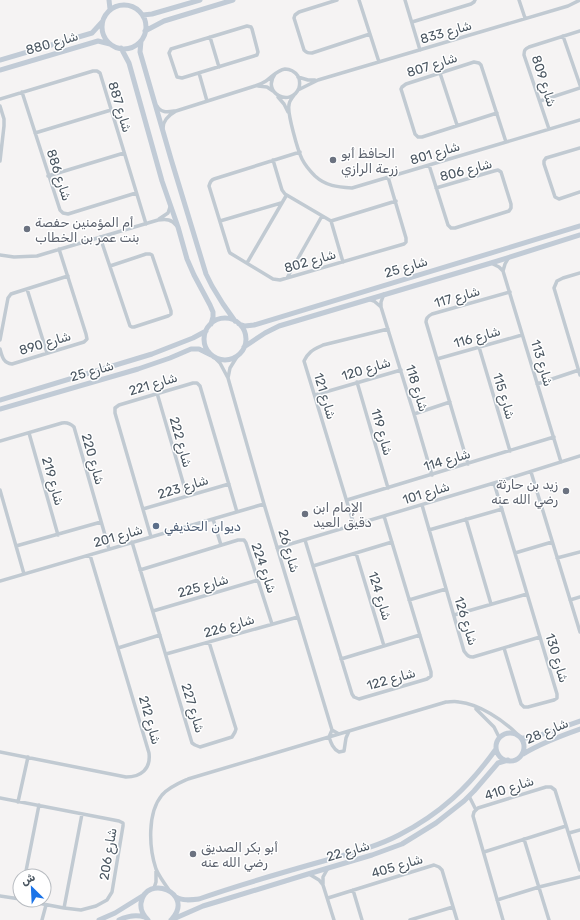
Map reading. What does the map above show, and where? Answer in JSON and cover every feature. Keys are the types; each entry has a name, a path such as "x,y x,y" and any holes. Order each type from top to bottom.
{"street":[{"path":"109,0 110,9"},
{"path":"128,0 143,15 146,23 144,36 136,45 132,47 121,48 110,44 103,34 102,22 105,15 114,7 126,5 134,7"},
{"path":"143,15 152,14 200,0"},
{"path":"145,31 164,20 233,0"},
{"path":"337,0 299,12 295,15 294,18 304,50 307,53 312,53 370,34"},
{"path":"359,0 378,62"},
{"path":"405,0 420,50"},
{"path":"412,22 473,3 475,0"},
{"path":"519,0 525,18"},
{"name":"شارع 833","path":"298,90 318,80 568,6 580,0"},
{"name":"شارع 880","path":"0,60 92,33 102,22"},
{"path":"248,26 252,29 258,54 254,57 198,74 182,78 176,77 169,51 173,48 210,37 248,26"},
{"name":"شارع 809","path":"548,129 524,55 524,50 526,48 580,31"},
{"path":"563,36 580,85"},
{"path":"210,37 219,67"},
{"name":"شارع 880","path":"0,70 98,41 110,44"},
{"path":"140,41 140,52 206,274 223,304 243,328 245,334 246,341 244,347 230,368 228,378"},
{"path":"121,48 129,63 162,181 187,259 213,312 213,317 204,339 206,348 212,356 220,360 226,360 238,355"},
{"name":"شارع 807","path":"497,113 418,137 415,134 401,88 406,84 474,62 479,62 481,65 497,113 506,142"},
{"path":"163,133 164,121 169,115 176,111 255,86 266,81 281,70 287,69 294,72 300,81 300,86 295,94 286,98 279,96 267,87 255,86"},
{"name":"شارع 887","path":"0,99 93,70 100,73 146,224"},
{"path":"440,73 457,126"},
{"path":"198,74 207,101"},
{"path":"275,74 271,83 275,93"},
{"name":"شارع 833","path":"298,77 308,80 318,80"},
{"path":"540,101 580,88"},
{"name":"شارع 886","path":"22,92 48,176 60,210 63,213 68,214 136,193"},
{"name":"شارع 801","path":"275,93 284,104 289,115 302,158 308,168 315,176 325,183 337,187 352,188 580,120"},
{"name":"شارع 801","path":"289,115 290,100 295,94"},
{"path":"155,102 159,109 165,112 176,111"},
{"path":"0,106 4,119 0,161"},
{"path":"35,133 111,110"},
{"path":"580,148 546,158 544,164 555,197 559,199 580,192"},
{"name":"شارع 802","path":"300,152 214,178 210,181 210,186 230,253 273,279 280,280 404,244 406,242 406,238 388,177"},
{"path":"48,176 124,153"},
{"path":"273,160 282,190 286,196 331,221 343,262"},
{"name":"شارع 806","path":"429,165 436,188 448,225 450,228 455,228 509,211 511,208 501,172 498,170 436,188"},
{"path":"247,264 286,196"},
{"path":"331,221 396,201"},
{"path":"220,221 281,203"},
{"path":"158,220 168,212 170,206"},
{"path":"287,278 322,216"},
{"path":"0,255 14,257 38,256 158,220 166,219 173,221 178,227"},
{"name":"شارع 25","path":"237,322 245,326 254,325 580,226"},
{"name":"شارع 25","path":"244,347 279,326 580,235"},
{"path":"100,237 131,327 171,314 152,255 146,254 110,266"},
{"path":"545,237 548,241 547,245"},
{"name":"شارع 890","path":"0,349 4,360 9,364 84,342 87,338 59,249"},
{"path":"491,263 503,271 505,264 510,257"},
{"name":"شارع 113","path":"503,271 561,462"},
{"path":"537,384 579,372 554,288 557,281 580,273"},
{"name":"شارع 890","path":"0,340 8,298 11,294 68,276"},
{"path":"27,289 47,353"},
{"name":"شارع 117","path":"468,464 426,319 432,314 510,292"},
{"path":"381,307 384,294"},
{"path":"368,299 374,301 381,307"},
{"name":"شارع 118","path":"381,307 432,475"},
{"path":"210,324 218,319 227,318 237,322"},
{"name":"شارع 121","path":"354,525 304,361 308,354 314,349 323,345 388,329"},
{"name":"شارع 25","path":"0,399 9,398 152,354 193,338 206,331"},
{"name":"شارع 116","path":"437,359 522,335"},
{"name":"شارع 115","path":"479,347 510,451"},
{"name":"شارع 25","path":"0,408 138,368 195,348 203,350 212,356"},
{"name":"شارع 26","path":"212,356 220,363 228,378 332,730"},
{"path":"79,386 77,384 78,380 116,369 120,364"},
{"name":"شارع 120","path":"315,395 401,370"},
{"name":"شارع 119","path":"357,382 388,488"},
{"name":"شارع 221","path":"151,537 115,408 119,405 157,393 193,383 199,384 238,512"},
{"name":"شارع 222","path":"157,393 187,496"},
{"path":"0,408 11,403 9,398"},
{"path":"414,414 450,402"},
{"name":"شارع 220","path":"0,441 66,422 71,424 74,427 109,549"},
{"name":"شارع 219","path":"29,433 58,535"},
{"name":"شارع 114","path":"347,500 554,437"},
{"name":"شارع 101","path":"278,548 580,456"},
{"path":"531,472 580,632"},
{"name":"شارع 130","path":"494,483 558,696 556,699 528,707 522,706 504,648"},
{"name":"شارع 223","path":"143,509 229,484"},
{"path":"0,490 24,574"},
{"name":"شارع 201","path":"0,581 264,504"},
{"name":"شارع 126","path":"422,505 464,651 468,656 473,657 540,637"},
{"path":"429,530 502,509"},
{"name":"شارع 122","path":"305,540 352,694 359,699 427,679 431,676 431,672 384,516"},
{"path":"214,519 221,545"},
{"path":"466,519 491,604"},
{"path":"16,546 102,522"},
{"name":"شارع 224","path":"140,570 238,540 244,540 272,624"},
{"name":"شارع 227","path":"132,542 192,743 200,747 232,737 236,729 209,642"},
{"path":"313,566 392,542"},
{"path":"515,553 552,542"},
{"path":"557,558 580,552"},
{"name":"شارع 124","path":"356,553 384,646"},
{"name":"شارع 212","path":"0,752 126,777 134,777 148,767 150,761 149,753 90,554"},
{"name":"شارع 225","path":"153,611 258,580"},
{"name":"شارع 126","path":"409,600 446,589"},
{"path":"454,615 527,594"},
{"path":"570,600 580,597"},
{"name":"شارع 226","path":"166,654 298,617"},
{"path":"118,648 160,634"},
{"path":"341,659 420,635"},
{"path":"154,888 156,882 156,870 150,840 153,814 162,796 176,784 188,779 446,702 458,702 472,705 508,725 522,738 525,744 522,754 516,760 503,760 498,755 496,749 496,743 499,737 504,733 511,732 517,734"},
{"path":"472,705 494,726 499,737"},
{"name":"شارع 28","path":"522,738 535,737 580,721"},
{"name":"شارع 28","path":"522,754 543,743 580,729"},
{"path":"339,734 332,730 329,737 335,750 339,752 344,749 349,731"},
{"name":"شارع 22","path":"176,897 183,900 199,899 383,843 429,818 458,795 496,749"},
{"path":"18,802 28,757"},
{"name":"شارع 22","path":"171,920 203,906 379,853 402,844 421,834 436,823 469,796 498,763 508,760"},
{"name":"شارع 410","path":"503,920 473,816 474,812 478,808 546,787 552,787 555,790 580,870"},
{"path":"469,796 476,810"},
{"name":"شارع 206","path":"0,798 119,821 122,823 123,826 112,892 107,900 89,909 81,910 52,906"},
{"path":"26,868 38,805"},
{"path":"64,908 82,814"},
{"path":"484,852 566,826"},
{"path":"569,833 580,830"},
{"path":"524,839 548,920"},
{"name":"شارع 405","path":"328,898 434,865 442,870 457,920"},
{"path":"323,885 323,877 328,868"},
{"path":"156,870 164,884 176,897 178,903 175,915 171,920"},
{"path":"308,874 319,880 323,885 334,920"},
{"path":"497,900 539,887 580,877"},
{"path":"99,920 119,911 154,888 169,890"},
{"path":"353,890 362,920"},
{"path":"145,895 141,906 142,912 146,919"},
{"name":"شارع 206","path":"0,896 12,898"},
{"path":"410,920 453,907"},
{"path":"42,920 45,908"},
{"path":"119,920 133,915 146,919"}],"place":[{"name":"الحافظ أبو زرعة الرازي","path":"333,160"},
{"name":"أم المؤمنين حفصة بنت عمر بن الخطاب","path":"27,229"},
{"name":"زيد بن حارثة رضي الله عنه","path":"566,491"},
{"name":"الإمام ابن دقيق العيد","path":"305,514"},
{"name":"ديوان الحذيفي","path":"156,526"},
{"name":"أبو بكر الصديق رضي الله عنه","path":"193,854"}]}
